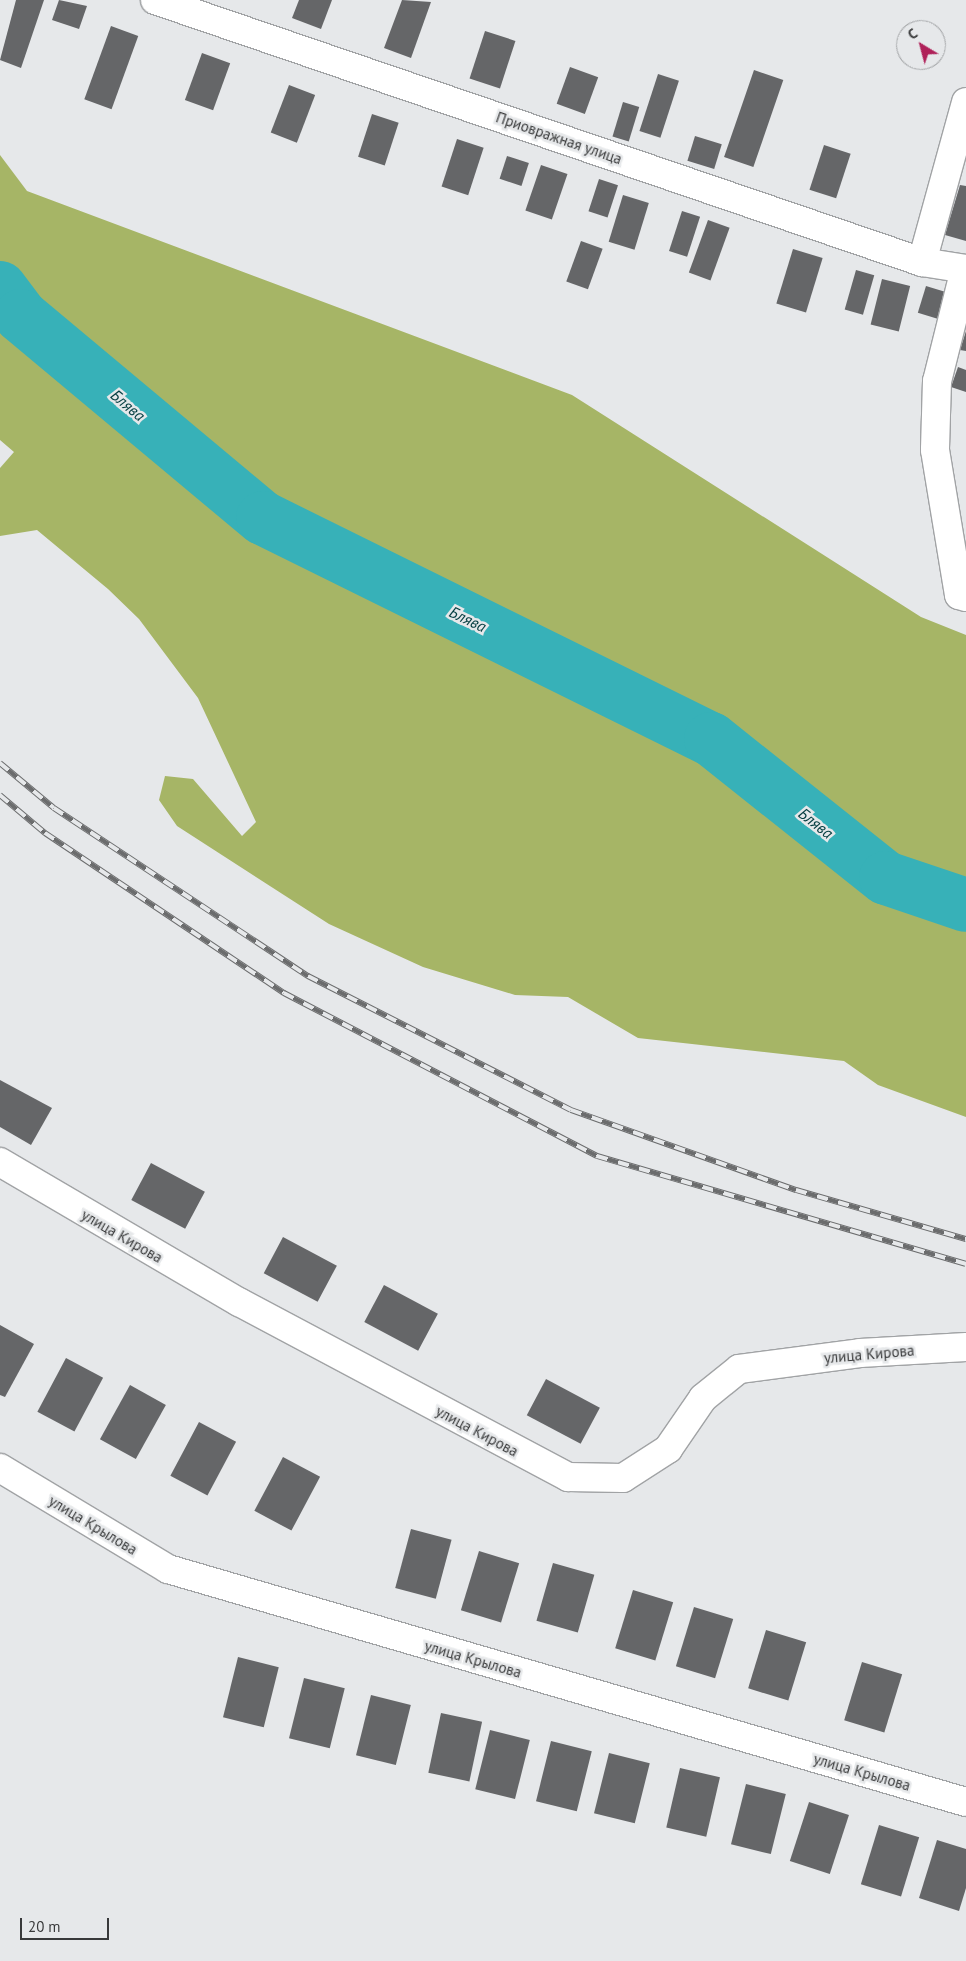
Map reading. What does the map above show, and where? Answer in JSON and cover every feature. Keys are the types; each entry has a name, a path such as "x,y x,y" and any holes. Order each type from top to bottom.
{"street":[{"name":"Приовражная улица","path":"155,0 922,262 966,269"},
{"path":"922,262 966,102"},
{"path":"966,269 937,381 935,450 959,595 966,597"},
{"name":"улица Кирова","path":"0,1162 247,1307 568,1478 623,1478 668,1449 702,1398 739,1369 860,1353 966,1347"},
{"name":"улица Крылова","path":"0,1468 168,1570 966,1802"}],"green space":[{"path":"0,155 27,191 572,395 921,617 966,635 966,1117 878,1085 844,1061 638,1038 568,997 515,995 423,967 329,924 177,826 159,800 165,776 193,779 242,836 256,822 198,698 139,619 108,589 37,530 0,536 0,468 14,452 0,440"}],"building":[{"path":"16,0 44,0 21,68 0,60"},
{"path":"59,0 87,6 79,29 52,20"},
{"path":"299,0 332,0 321,29 292,18"},
{"path":"402,0 431,2 411,58 384,48"},
{"path":"111,26 138,36 112,109 84,99"},
{"path":"485,31 515,41 500,88 470,79"},
{"path":"202,53 230,63 213,110 185,100"},
{"path":"570,67 598,77 585,114 557,104"},
{"path":"754,70 783,80 753,167 724,157"},
{"path":"658,74 679,81 660,138 639,131"},
{"path":"289,85 315,95 297,143 271,133"},
{"path":"623,102 639,107 629,141 612,136"},
{"path":"372,114 399,123 385,165 358,157"},
{"path":"695,136 722,144 714,169 687,161"},
{"path":"457,139 484,148 468,195 442,187"},
{"path":"824,145 851,154 836,198 809,190"},
{"path":"507,156 529,163 521,186 500,179"},
{"path":"541,165 567,174 552,220 525,210"},
{"path":"599,179 618,185 608,218 588,211"},
{"path":"960,185 966,186 966,241 945,235"},
{"path":"623,195 649,203 634,250 609,242"},
{"path":"682,211 700,217 687,257 669,251"},
{"path":"708,220 730,228 710,280 689,273"},
{"path":"581,241 603,249 588,289 566,281"},
{"path":"793,249 823,258 806,313 776,304"},
{"path":"856,270 874,275 863,315 845,309"},
{"path":"882,279 910,286 899,332 871,325"},
{"path":"926,286 949,293 941,320 918,313"},
{"path":"966,331 966,351 960,350"},
{"path":"958,367 966,370 966,392 951,387"},
{"path":"0,1080 52,1108 31,1145 0,1127"},
{"path":"151,1163 205,1192 185,1229 131,1200"},
{"path":"283,1237 337,1266 318,1302 264,1273"},
{"path":"384,1285 438,1314 418,1351 364,1322"},
{"path":"0,1325 34,1344 5,1397 0,1395"},
{"path":"66,1358 103,1378 74,1432 37,1412"},
{"path":"546,1379 600,1408 581,1444 527,1415"},
{"path":"130,1385 166,1405 136,1459 100,1439"},
{"path":"199,1422 236,1442 207,1496 170,1476"},
{"path":"283,1457 320,1477 291,1531 254,1511"},
{"path":"411,1529 452,1540 436,1599 395,1588"},
{"path":"479,1551 519,1563 501,1623 461,1610"},
{"path":"553,1563 594,1575 578,1633 536,1621"},
{"path":"633,1590 673,1602 655,1661 615,1648"},
{"path":"694,1607 733,1619 715,1678 676,1666"},
{"path":"766,1630 806,1642 788,1701 748,1688"},
{"path":"238,1657 279,1667 264,1727 223,1717"},
{"path":"862,1662 902,1674 884,1733 844,1720"},
{"path":"304,1678 345,1688 330,1748 289,1738"},
{"path":"371,1695 411,1705 396,1765 356,1755"},
{"path":"441,1713 482,1722 469,1781 428,1773"},
{"path":"490,1730 530,1740 515,1799 475,1789"},
{"path":"551,1741 592,1751 577,1811 536,1801"},
{"path":"609,1753 650,1763 635,1823 594,1813"},
{"path":"680,1768 720,1777 706,1837 666,1827"},
{"path":"746,1784 786,1794 771,1854 731,1844"},
{"path":"809,1802 849,1815 830,1874 790,1861"},
{"path":"879,1825 919,1837 901,1897 861,1884"},
{"path":"937,1840 966,1849 966,1888 959,1911 919,1898"}],"waterway":[{"name":"Блява","path":"0,288 21,316 263,518 711,739 886,878 966,905"}],"railway":[{"path":"0,763 54,808 308,976 571,1110 796,1190 966,1239"},
{"path":"0,795 45,833 284,993 597,1156 966,1264"}]}
